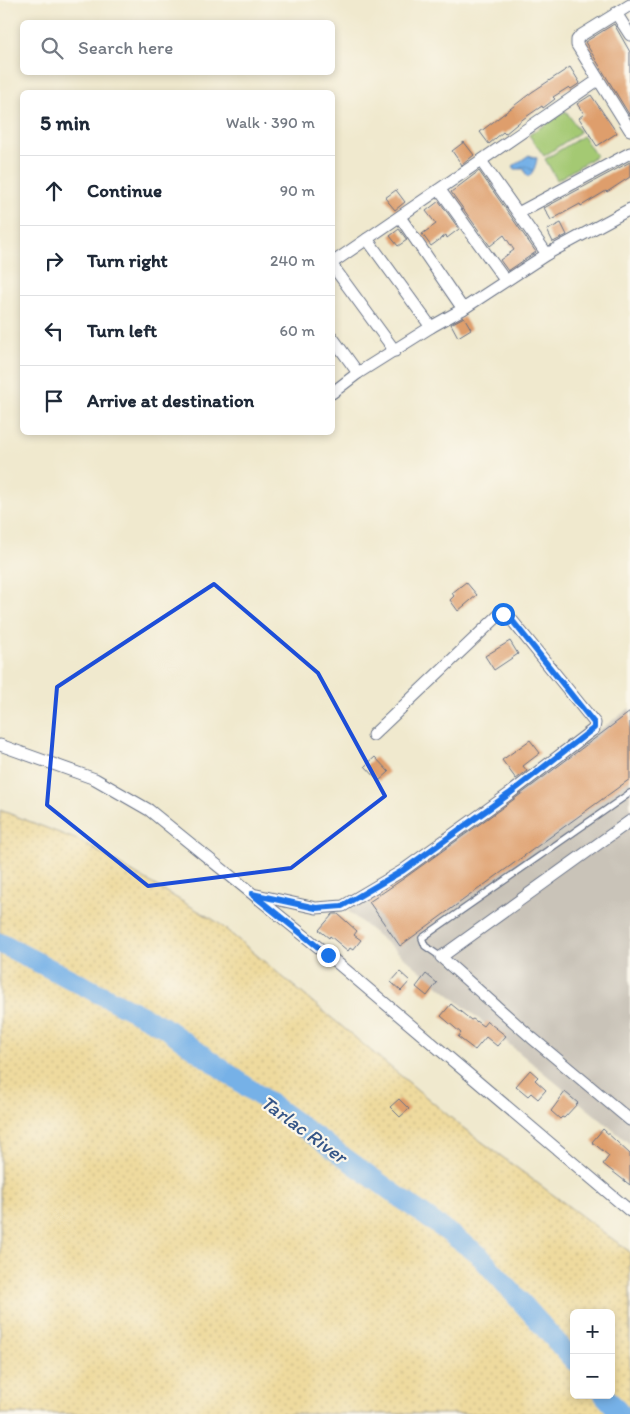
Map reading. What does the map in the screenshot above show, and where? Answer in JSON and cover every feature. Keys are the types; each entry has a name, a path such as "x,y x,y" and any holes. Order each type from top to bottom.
{"street":[{"path":"630,5 580,36 577,40 577,45 630,130"},
{"path":"616,13 630,35"},
{"path":"335,262 598,80"},
{"path":"518,213 630,153"},
{"path":"481,161 547,254"},
{"path":"440,190 505,280"},
{"path":"335,391 358,374 431,327 464,309 505,280 547,254 630,209"},
{"path":"400,217 464,309"},
{"path":"367,239 431,327"},
{"path":"335,268 395,351"},
{"path":"335,341 358,374"},
{"path":"252,894 316,908 342,906 402,871 509,794 590,732 594,728 594,723 507,614 503,614 499,615 373,736"},
{"path":"0,745 94,778 150,810 328,955 630,1211"},
{"path":"630,820 441,957 532,1038 630,1120"}],"lane":[{"path":"441,957 425,946 422,938 630,793"}],"highlighted area":[{"path":"214,584 318,673 385,796 291,868 148,886 47,805 57,687"}],"shaded area":[{"path":"630,708 630,1144 348,911"}],"sand":[{"path":"0,810 80,841 217,922 462,1127 630,1252 630,1414 0,1414"}],"green space":[{"path":"566,111 580,132 544,156 529,135"},
{"path":"583,136 596,156 557,180 545,159"}],"water":[{"path":"529,155 537,158 532,173 528,177 524,169 515,169 513,166"}],"building":[{"path":"614,24 630,52 630,116 585,42"},
{"path":"570,67 580,83 571,89 569,87 553,97 555,99 543,108 542,106 505,134 503,132 489,144 480,132 532,92"},
{"path":"591,95 617,133 597,146 579,118 584,114 577,104"},
{"path":"464,142 474,155 462,165 452,151"},
{"path":"630,162 630,177 607,192 551,220 544,208"},
{"path":"479,171 536,252 508,271 500,260 514,250 504,235 490,246 451,192"},
{"path":"396,190 405,202 395,210 385,198"},
{"path":"439,201 459,229 447,238 446,235 431,246 422,234 436,224 426,211"},
{"path":"561,223 567,235 553,242 547,230"},
{"path":"399,229 407,240 398,246 390,236"},
{"path":"464,317 471,329 458,337 451,324"},
{"path":"466,582 477,595 458,611 450,600 454,596 452,593"},
{"path":"510,641 518,654 494,670 485,656"},
{"path":"630,712 630,779 400,946 369,902 513,800"},
{"path":"530,740 540,753 523,766 527,771 516,779 502,760"},
{"path":"375,757 389,772 379,781 365,766"},
{"path":"333,914 338,914 357,931 354,935 361,940 353,950 350,948 348,951 330,936 329,938 319,930"},
{"path":"400,972 410,981 401,991 391,982"},
{"path":"426,974 437,983 427,996 416,987"},
{"path":"451,1004 471,1020 473,1019 483,1026 487,1021 506,1036 497,1046 486,1037 475,1050 458,1037 461,1033 441,1016"},
{"path":"530,1070 538,1077 535,1080 546,1090 538,1099 531,1093 528,1096 516,1086"},
{"path":"565,1092 578,1103 564,1118 560,1119 551,1111"},
{"path":"399,1099 409,1109 400,1117 390,1107"},
{"path":"603,1129 630,1154 630,1185 603,1164 609,1156 592,1142"}],"waterway":[{"name":"Tarlac River","path":"0,943 164,1027 478,1254 570,1357"},
{"name":"Tarlac River","path":"608,1399 621,1414"}],"route":[{"path":"328,955 252,894 316,908 342,906 402,871 509,794 594,728 594,723 558,677 507,614 503,614"}]}
